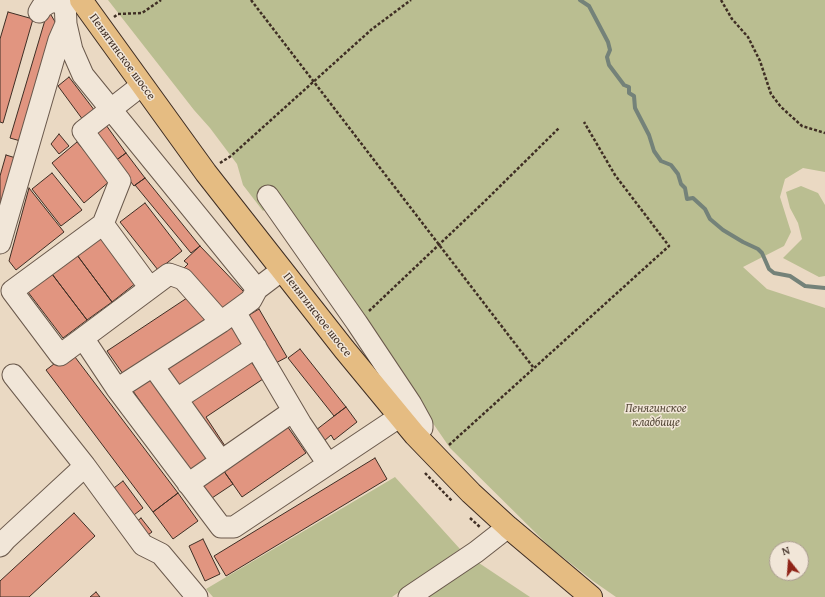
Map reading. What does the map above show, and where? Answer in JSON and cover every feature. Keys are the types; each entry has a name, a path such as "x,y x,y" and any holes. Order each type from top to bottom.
{"main road":[{"name":"Пенягинское шоссе","path":"70,1 142,85 206,173 414,435 471,494 591,597"}],"lane":[{"path":"0,243 59,40 66,24 70,1 50,2 42,7 39,12"},
{"path":"66,24 72,50 83,75 257,289"},
{"path":"142,85 83,131 120,180 103,224 12,291 60,355 169,274 183,279 228,317 256,348 293,411 328,464"},
{"path":"268,196 357,322 422,424 422,428 414,435"},
{"path":"103,224 150,288"},
{"path":"117,389 228,317 251,300 257,289 282,270"},
{"path":"83,338 117,389 221,527 234,527 399,417"},
{"path":"177,399 256,348"},
{"path":"153,366 221,461"},
{"path":"13,375 85,466 143,545 161,554 197,597"},
{"path":"188,484 293,411"},
{"path":"0,546 85,466"},
{"path":"410,597 476,552 508,527"}],"path":[{"path":"113,18 118,14 142,13 161,0"},
{"path":"251,0 438,245 534,367"},
{"path":"219,164 231,156 372,29 411,0"},
{"path":"721,0 732,19 748,37 760,62 771,94 780,107 802,126 825,133"},
{"path":"448,445 669,246 614,175 584,122"},
{"path":"357,322 559,128"}],"green space":[{"name":"Пенягинское кладбище","path":"108,0 825,0 825,172 803,168 785,179 780,197 791,232 784,246 743,267 767,289 825,308 825,597 616,597 593,581 550,547 450,448 359,316 268,207 263,211 243,185 237,164 210,128 194,110"},
{"path":"801,186 818,193 825,205 825,276 819,277 783,258 802,239 798,223 790,208 786,192"},
{"path":"395,477 460,549 392,597 213,597 206,589"},
{"path":"479,563 530,597 428,597"}],"building":[{"path":"48,10 57,25 24,142 10,138"},
{"path":"8,12 33,19 3,123 0,122 0,39"},
{"path":"69,77 95,111 83,120 58,86"},
{"path":"106,125 126,153 115,161 95,133"},
{"path":"59,134 69,146 59,154 51,144"},
{"path":"77,142 110,181 84,203 52,163"},
{"path":"126,153 145,178 134,186 115,161"},
{"path":"6,155 19,159 0,223 0,176"},
{"path":"52,173 82,210 61,226 32,189"},
{"path":"145,178 200,246 191,253 135,185"},
{"path":"29,188 64,232 16,270 9,261"},
{"path":"145,203 182,251 158,270 120,222"},
{"path":"102,237 136,283 112,302 77,255"},
{"path":"200,246 244,292 224,311 184,268 188,264 184,261"},
{"path":"77,255 112,302 87,320 52,274"},
{"path":"52,274 87,320 63,338 28,292"},
{"path":"190,296 206,320 123,374 107,351"},
{"path":"259,309 287,357 274,364 246,317"},
{"path":"233,323 246,344 177,390 164,369"},
{"path":"300,349 346,407 334,416 288,358"},
{"path":"66,355 70,361 75,357 178,493 153,512 46,370"},
{"path":"250,360 263,379 206,417 227,449 219,455 184,403"},
{"path":"155,376 212,458 191,473 133,391"},
{"path":"346,407 357,422 334,440 331,435 324,441 316,430"},
{"path":"285,423 306,453 242,497 221,467"},
{"path":"375,458 387,479 226,576 214,556"},
{"path":"221,467 233,484 209,500 197,483"},
{"path":"123,481 143,508 130,518 110,491"},
{"path":"178,493 198,521 173,539 153,512"},
{"path":"74,513 95,536 29,597 0,597 0,581"},
{"path":"141,518 152,532 145,537 135,523"},
{"path":"203,539 220,574 205,581 189,546"},
{"path":"96,592 100,597 90,597"}],"waterway":[{"path":"580,0 589,6 608,42 610,50 607,57 609,65 624,85 629,87 629,93 634,96 635,108 649,135 654,151 661,161 671,165 678,174 681,184 685,188 687,199 693,198 705,209 710,219 723,230 758,249 762,253 769,269 774,273 790,276 805,286 825,288"}]}
